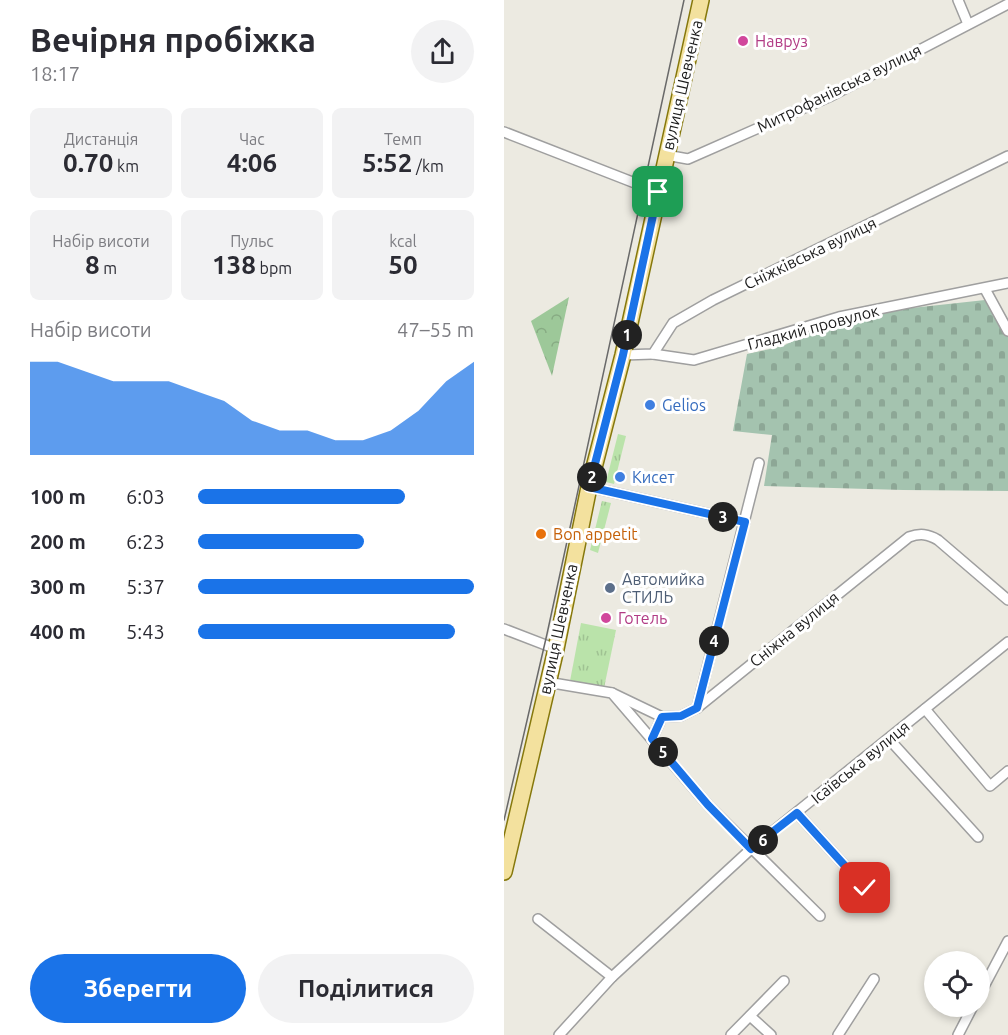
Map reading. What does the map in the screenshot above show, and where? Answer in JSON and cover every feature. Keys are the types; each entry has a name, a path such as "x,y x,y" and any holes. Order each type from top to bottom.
{"main road":[{"name":"вулиця Шевченка","path":"504,872 556,649 589,487 623,355 701,0"}],"street":[{"path":"958,0 968,24"},
{"name":"Митрофанівська вулиця","path":"666,155 688,159 831,96 1008,4"},
{"path":"504,132 658,192"},
{"name":"Сніжківська вулиця","path":"653,354 673,323 712,300 1008,156"},
{"name":"Гладкий провулок","path":"653,354 694,360 839,317 1008,283"},
{"path":"985,289 1008,331"},
{"path":"623,355 653,354"},
{"path":"697,708 759,463"},
{"path":"589,487 745,522"},
{"name":"Сніжна вулиця","path":"662,717 681,716 697,708 909,537 924,534 938,540 1008,600"},
{"path":"504,629 556,649"},
{"name":"Ісаївська вулиця","path":"559,1035 612,976 751,849 1008,642"},
{"path":"704,678 708,687 717,691"},
{"path":"547,682 612,693 662,717 652,739"},
{"path":"612,693 708,805 820,916"},
{"path":"925,709 990,786 1008,771"},
{"path":"888,739 978,837"},
{"path":"797,813 865,888"},
{"path":"538,918 612,976"},
{"path":"990,975 1008,941"},
{"path":"838,1035 873,979"},
{"path":"731,1035 784,981"},
{"path":"750,1016 771,1035"},
{"path":"958,1035 967,1017"}],"green space":[{"path":"569,297 552,376 531,321"},
{"path":"985,300 1008,337 1008,491 764,486 772,435 733,431 747,354 783,346 829,323 884,311"},
{"path":"618,434 626,436 614,484 606,482"},
{"path":"602,501 611,503 598,553 590,550"},
{"path":"581,623 616,630 604,688 570,681"}],"tram line":[{"path":"504,820 547,634 684,0"}],"place":[{"name":"Навруз","path":"743,41"},
{"name":"Gelios","path":"650,405"},
{"name":"Кисет","path":"620,477"},
{"name":"Bon appetit","path":"541,534"},
{"name":"Автомийка СТИЛЬ","path":"610,588"},
{"name":"Готель","path":"606,618"}],"route":[{"path":"658,192 623,355 589,487 745,522 697,708 681,716 662,717 652,739 708,805 751,849 797,813 865,888"}]}
